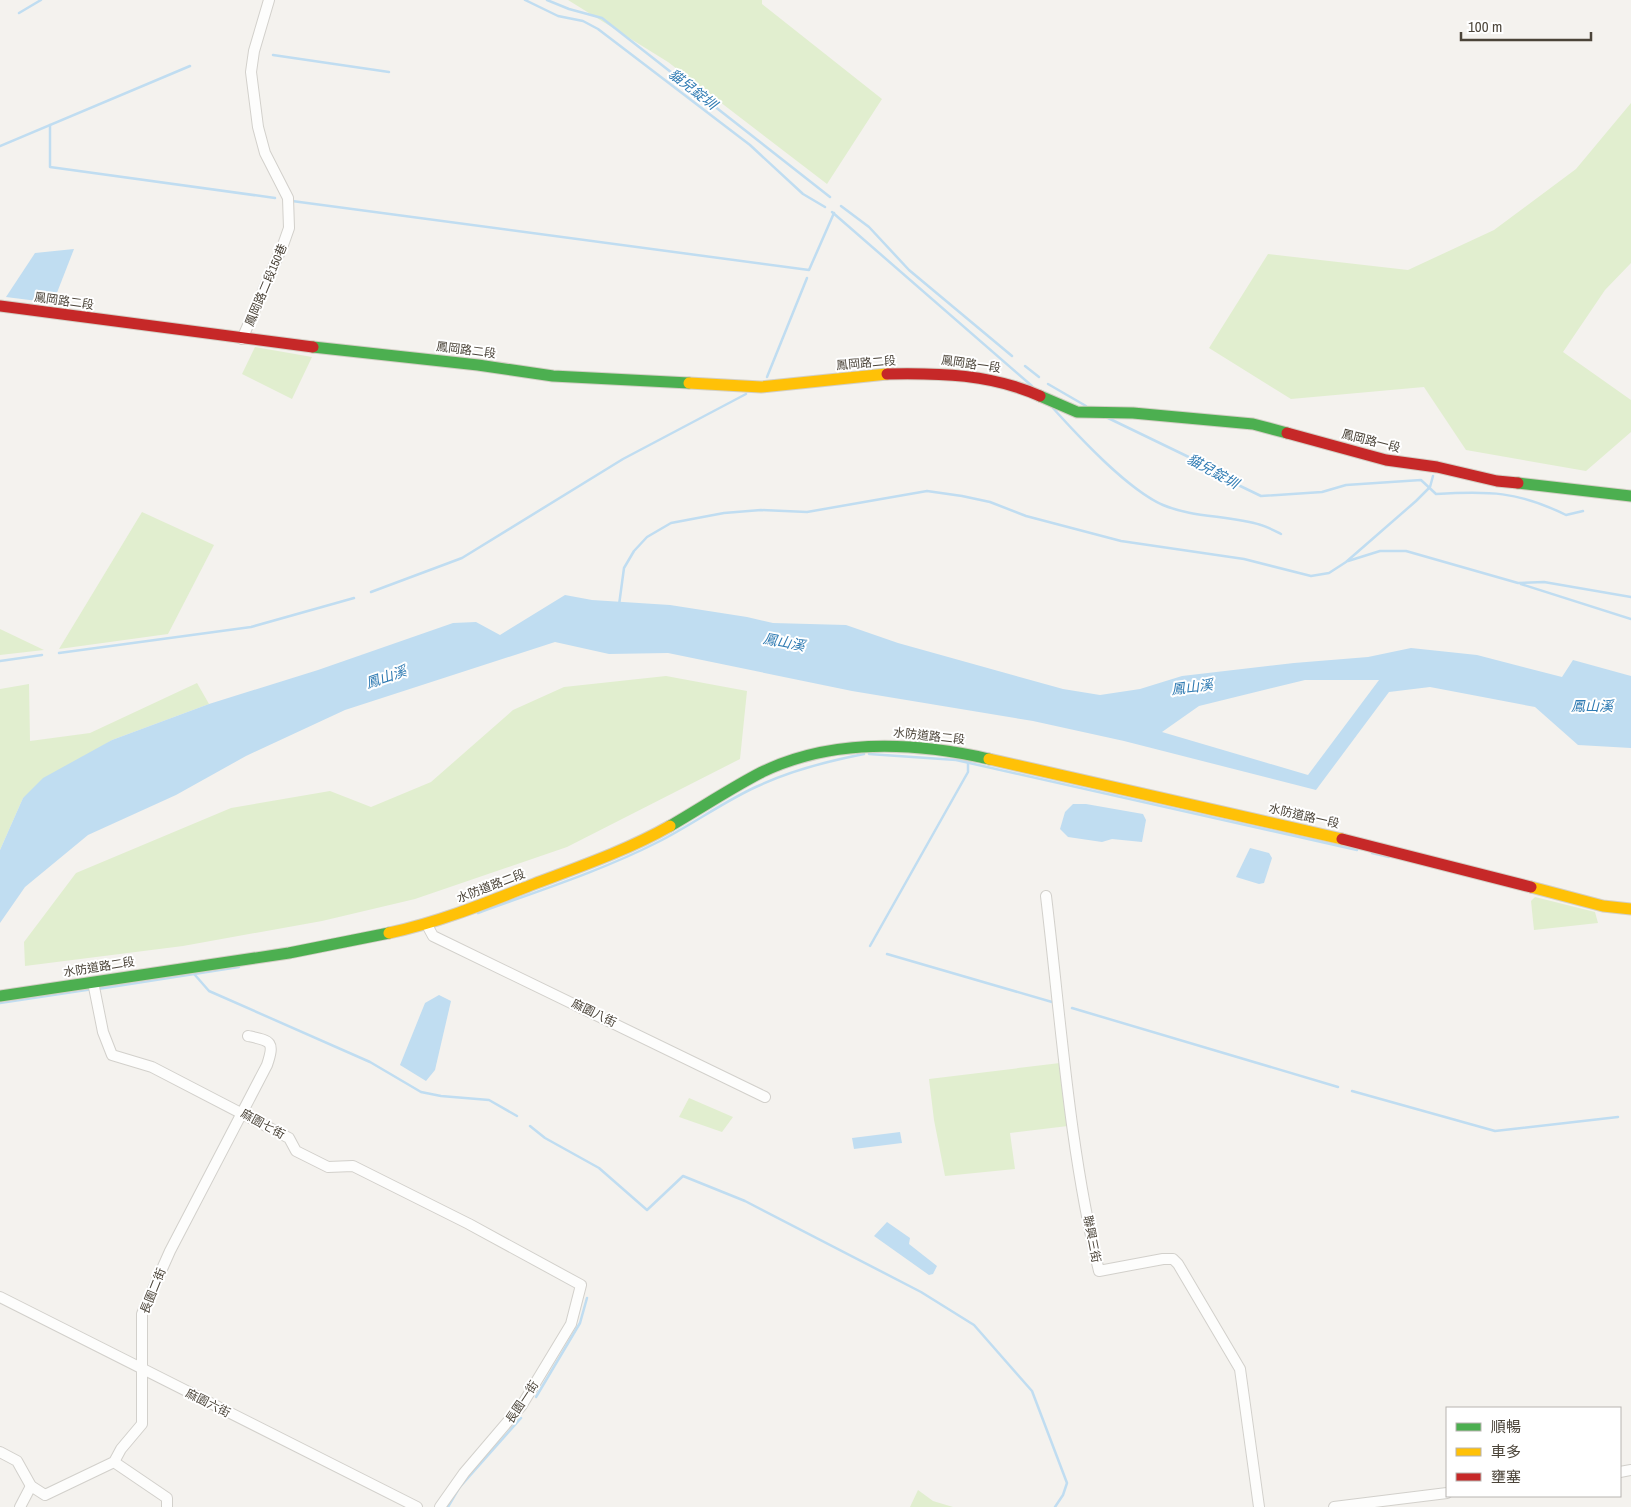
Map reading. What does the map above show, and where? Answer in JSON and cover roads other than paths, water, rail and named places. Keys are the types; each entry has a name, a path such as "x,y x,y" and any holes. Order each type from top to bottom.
{"street":[{"name":"鳳岡路二段150巷","path":"242,339 289,228 288,198 265,153 258,127 251,72 254,51 269,0"},
{"name":"鳳岡路二段","path":"0,306 242,339 478,365 553,376 606,380 761,386 883,374 930,373"},
{"name":"鳳岡路一段","path":"930,373 993,379 1036,394 1077,412 1133,413 1253,424 1386,460 1437,467 1497,481 1631,496"},
{"name":"水防道路二段","path":"0,996 95,987 289,953 427,925 560,874 654,834 763,772 806,756 848,748 900,745 970,754"},
{"name":"水防道路一段","path":"970,754 1370,844 1603,906 1631,909"},
{"name":"聯興三街","path":"1046,896 1071,1109 1092,1246 1099,1271 1163,1259 1173,1259 1178,1264 1240,1369 1259,1507"},
{"name":"麻園八街","path":"427,925 433,936 765,1097"},
{"name":"麻園七街","path":"95,987 103,1032 112,1055 152,1067 288,1138 296,1151 328,1167 353,1166 469,1224 581,1285"},
{"name":"長園二街","path":"114,1462 121,1449 142,1424 142,1314 170,1251 267,1065 272,1051 268,1040 248,1036"},
{"name":"長園一街","path":"440,1507 464,1473 522,1405 571,1324 581,1285"},
{"name":"麻園六街","path":"0,1297 417,1507"},
{"path":"0,1452 20,1464 31,1486 45,1495 114,1462 167,1498 167,1507"},
{"path":"20,1507 31,1486"},
{"path":"1334,1507 1446,1493"}],"water":[{"path":"74,249 53,303 6,297 35,253"},
{"name":"鳳山溪","path":"565,595 592,600 670,605 773,623 846,625 898,643 1063,689 1100,695 1140,689 1182,676 1294,663 1368,657 1411,648 1477,655 1562,677 1573,660 1631,676 1631,748 1578,745 1535,707 1430,687 1389,692 1316,790 1124,741 1033,721 852,691 668,653 609,654 555,642 345,710 246,756 176,795 88,835 25,887 0,923 0,850 23,798 43,778 112,740 209,704 318,670 453,623 476,622 500,635","holes":["1305,680 1379,680 1308,775 1162,732 1199,706"]},
{"path":"1073,804 1086,804 1143,814 1146,820 1142,842 1112,839 1102,842 1068,837 1060,829 1065,812"},
{"path":"1250,848 1269,853 1272,858 1264,883 1259,884 1236,877"},
{"path":"439,995 451,1001 435,1070 426,1081 400,1065 425,1003"},
{"path":"900,1132 902,1143 854,1149 852,1138"},
{"path":"887,1222 910,1238 909,1244 937,1266 933,1274 929,1275 874,1236"}],"waterway":[{"path":"19,13 41,0"},
{"path":"525,0 558,16 583,21 598,29 750,145 803,194 825,207"},
{"name":"貓兒錠圳","path":"547,0 569,9 602,18 830,197"},
{"path":"273,55 389,72"},
{"path":"0,146 190,66"},
{"path":"50,125 50,167 275,198"},
{"path":"292,201 809,270 834,213"},
{"name":"貓兒錠圳","path":"841,206 869,227 909,270 1012,356"},
{"path":"832,212 1032,386"},
{"path":"767,377 807,278"},
{"name":"貓兒錠圳","path":"1025,366 1039,377"},
{"name":"貓兒錠圳","path":"1048,384 1086,406"},
{"path":"371,592 462,558 623,459 746,394"},
{"path":"1052,407 1119,475 1163,505 1186,512 1249,522 1264,526 1281,534"},
{"name":"貓兒錠圳","path":"1108,418 1199,462 1207,470 1261,496 1322,492 1346,485 1421,480 1436,494 1502,494 1533,501 1566,515 1583,511"},
{"path":"619,605 624,568 634,551 647,537 671,523 724,513 761,510 807,512 927,491 990,502 1026,516 1121,541 1244,559 1311,576 1329,573 1346,562 1416,501 1430,487 1433,476"},
{"path":"1348,561 1380,551 1406,551 1518,583 1544,582 1631,597"},
{"path":"1521,584 1631,619"},
{"path":"59,653 251,627 354,598"},
{"path":"0,661 42,655"},
{"path":"478,913 614,862 671,835 745,792 771,780 810,767 864,754"},
{"path":"869,754 956,760 1357,850"},
{"path":"870,946 968,772 968,763"},
{"path":"1372,853 1389,857"},
{"path":"887,954 1052,1002"},
{"path":"98,989 239,967"},
{"path":"195,975 209,991 370,1062 421,1092 441,1096 489,1100 517,1116"},
{"path":"0,1003 93,989"},
{"path":"1072,1008 1338,1087"},
{"path":"1352,1091 1495,1131 1618,1117"},
{"path":"530,1126 545,1138 599,1168 647,1210 683,1176 745,1201 921,1292 974,1325 1032,1391 1067,1483 1063,1495 1055,1507"},
{"path":"536,1397 580,1323 587,1298"},
{"path":"448,1507 459,1488 521,1418"}]}
